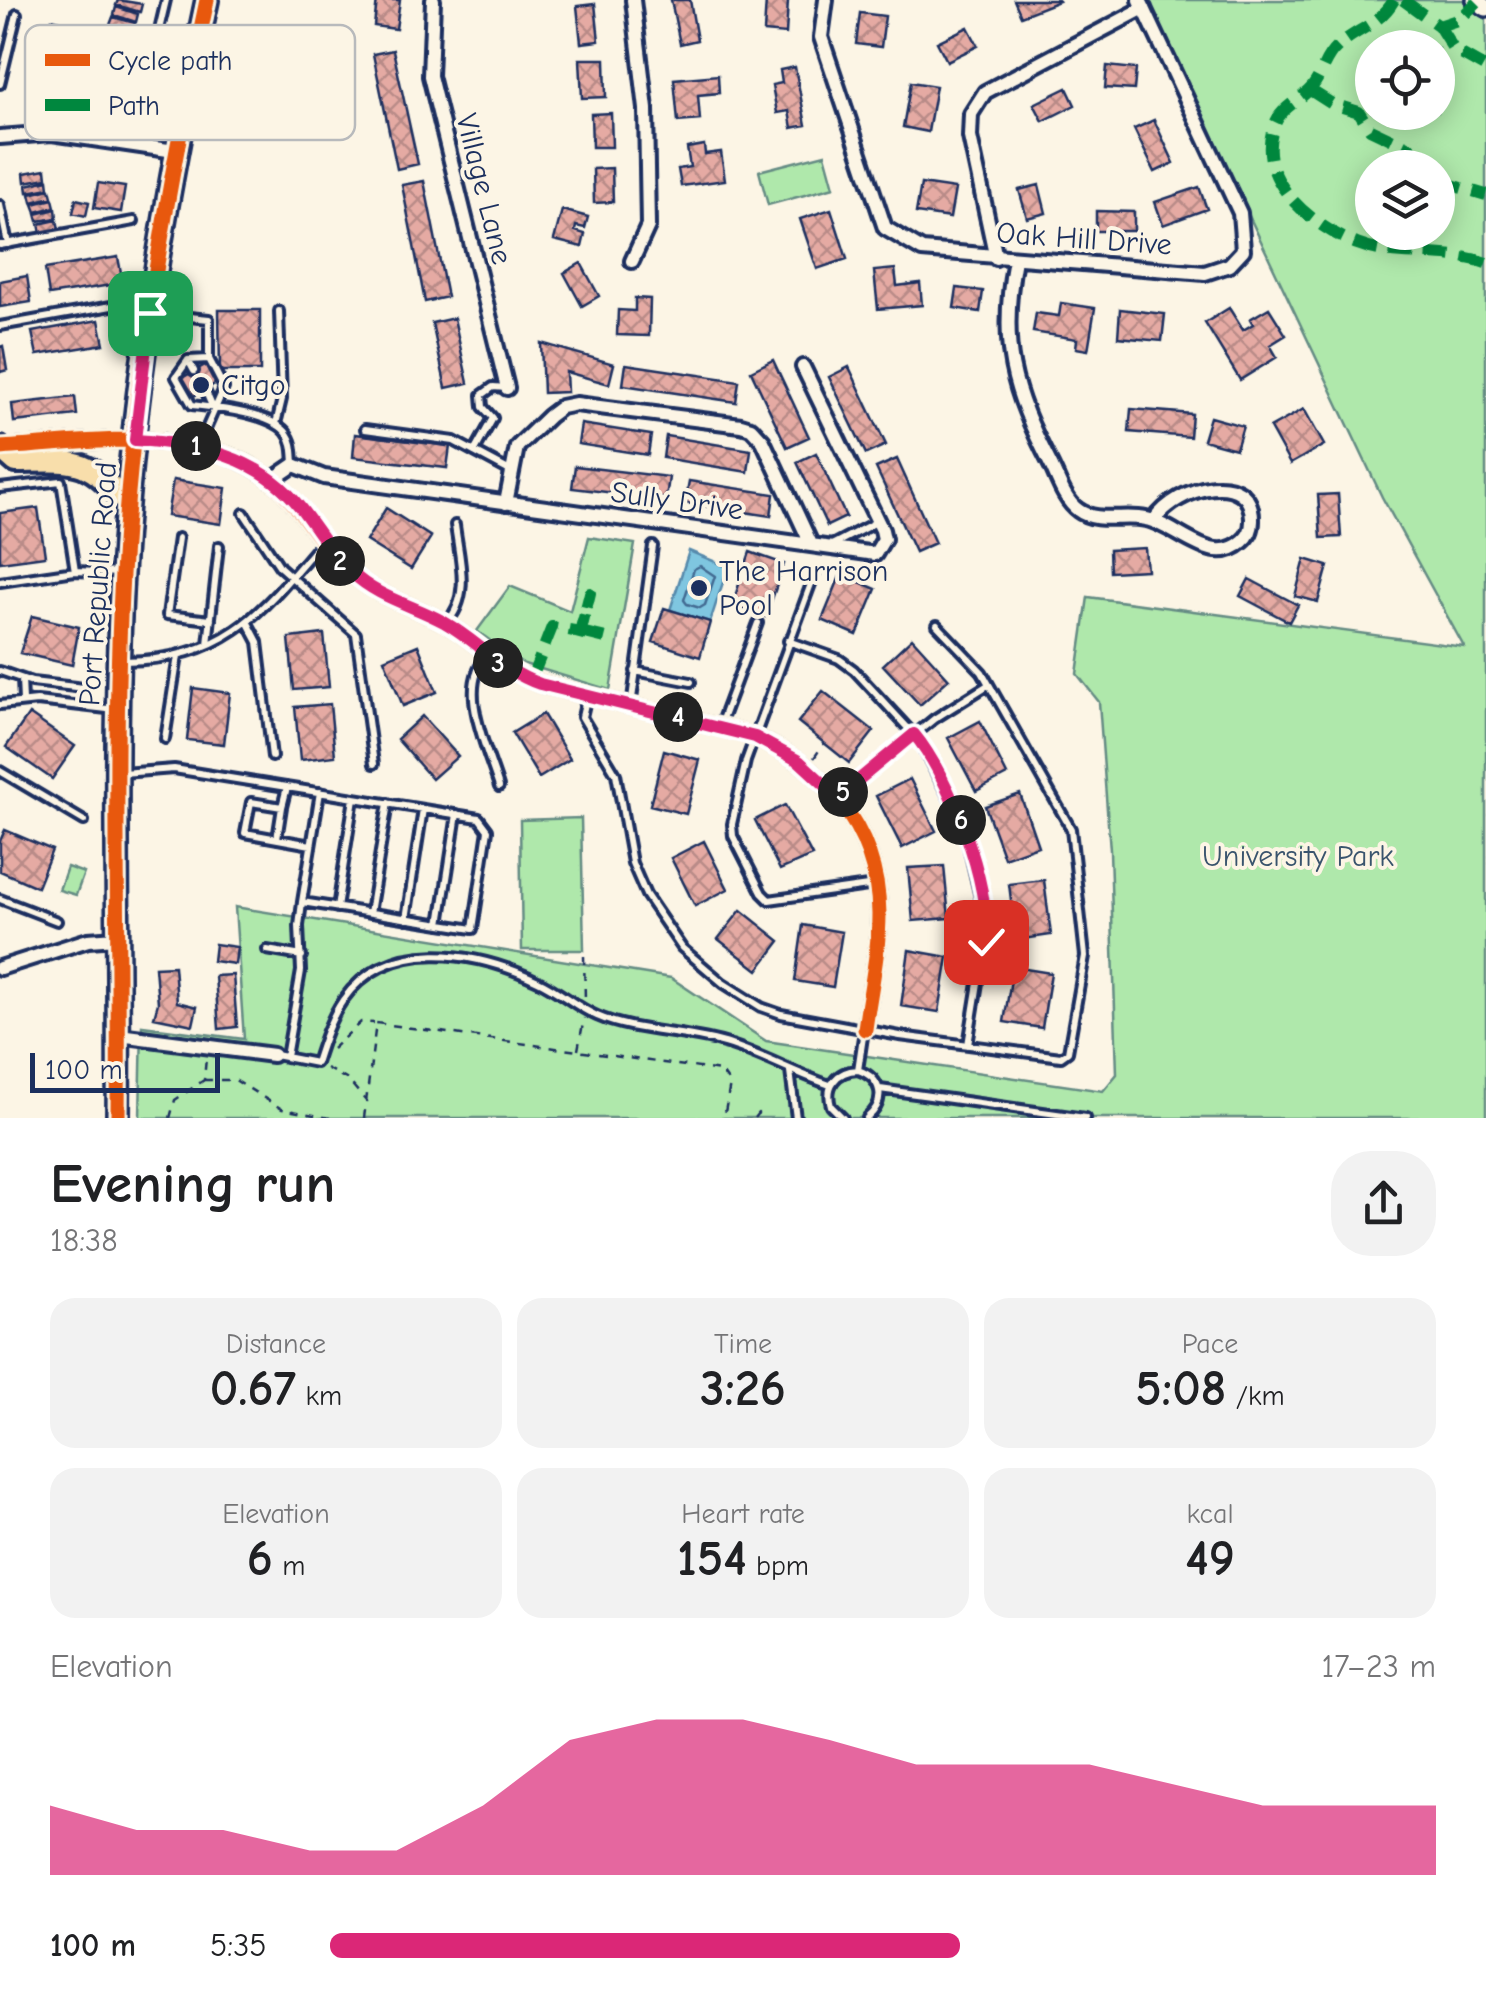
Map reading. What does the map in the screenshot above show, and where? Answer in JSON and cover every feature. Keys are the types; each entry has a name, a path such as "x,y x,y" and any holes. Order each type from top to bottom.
{"main road":[{"name":"Port Republic Road","path":"202,25 207,0"},
{"name":"Port Republic Road","path":"118,1118 116,774 122,572 150,313 177,140"},
{"path":"0,448 16,462 74,461 86,465 127,504"}],"street":[{"name":"Village Lane","path":"433,0 430,76 506,388"},
{"path":"632,261 648,226 646,109 633,0"},
{"name":"Oak Hill Drive","path":"826,0 821,37 885,228 922,250 1205,273 1230,265 1243,250 1240,213 1142,4"},
{"path":"1476,0 1486,8"},
{"path":"996,258 970,137 970,119 976,102 985,92 1142,4"},
{"path":"0,137 25,134"},
{"path":"100,140 175,151"},
{"path":"1015,259 1006,318 1015,378 1028,418 1071,504 1084,514 1154,521 1206,548 1220,551 1244,541 1252,519 1247,502 1240,495 1210,486 1190,490 1174,499 1154,521"},
{"path":"802,367 878,521"},
{"path":"506,503 517,447 561,407 576,404 740,425 751,428 763,441 811,544"},
{"path":"0,448 135,440 199,447 242,461 272,480 301,508 342,564 366,584 446,623 488,656 531,680 755,737 807,767 838,797 866,848 876,885 879,927 864,1028"},
{"path":"272,480 294,465"},
{"name":"Sully Drive","path":"294,465 324,477 875,554 884,539 878,521"},
{"path":"0,968 88,940 117,938"},
{"path":"119,1035 280,1056"}],"lane":[{"path":"160,25 166,0"},
{"path":"0,84 17,14"},
{"path":"0,205 4,244 134,221"},
{"path":"0,326 117,304 150,313 210,320 209,358 224,388 199,447"},
{"path":"276,424 282,398 279,311"},
{"path":"209,358 188,360 176,376 192,405 276,424 293,444 294,465"},
{"path":"188,360 194,371"},
{"path":"474,452 493,418 483,407 482,396 493,388 506,388"},
{"path":"205,390 213,408"},
{"path":"366,429 454,442 510,471"},
{"path":"0,488 61,481 75,572"},
{"path":"244,514 269,555 356,634 374,764"},
{"path":"828,546 878,521"},
{"path":"446,623 458,608 462,594 455,525"},
{"path":"178,538 168,614 211,620"},
{"path":"118,660 178,656 208,645 248,622 323,540"},
{"path":"208,645 219,546"},
{"path":"631,706 653,546"},
{"path":"0,582 75,572 122,572"},
{"path":"815,573 755,737 732,830 762,894 776,901 876,885"},
{"path":"248,622 258,642 272,757"},
{"path":"719,726 758,623"},
{"path":"587,695 582,717 616,774 632,862 654,911 672,937 705,969 761,1007 799,1018 1037,1055 1064,1055 1085,956 1071,829 976,664 938,625"},
{"path":"788,642 850,666 914,734 963,824 984,906 986,942 968,1045"},
{"path":"164,738 178,656"},
{"path":"488,656 475,672 472,695 499,787"},
{"path":"634,670 691,682"},
{"path":"0,671 22,679 84,688"},
{"path":"22,679 24,701"},
{"path":"838,797 914,734 988,685"},
{"path":"0,705 24,701 117,710"},
{"path":"116,774 174,768 457,814 479,818 486,824 487,845 473,929 302,902"},
{"path":"0,771 84,821"},
{"path":"277,839 286,787"},
{"path":"320,792 298,926 302,956 280,1056 316,1063 344,999 367,974 398,958 432,954 509,968 541,982 599,1017 731,1045 830,1085"},
{"path":"337,908 354,798"},
{"path":"282,807 251,802 246,833 311,845"},
{"path":"370,913 388,804"},
{"path":"406,919 423,809"},
{"path":"440,924 457,814"},
{"path":"0,899 56,920"},
{"path":"267,950 302,956"},
{"path":"858,1070 864,1028"},
{"path":"843,1118 831,1106 830,1085 838,1075 858,1070 869,1074 880,1088 880,1102 870,1117"},
{"path":"790,1071 796,1118"},
{"path":"880,1088 1085,1118"}],"path":[{"path":"807,767 824,742"},
{"path":"366,1101 348,1080 316,1063 361,1022 721,1072 730,1084 724,1118"},
{"path":"364,1118 376,1023"},
{"path":"204,1080 207,1046"},
{"path":"170,1118 176,1100 204,1080 235,1080 282,1109 330,1118"}],"green space":[{"name":"University Park","path":"1147,0 1475,0 1486,9 1486,1118 140,1118 142,1026 244,1039 235,907 671,978 766,1041 1103,1091 1117,1074 1110,850 1099,702 1077,674 1088,597 1464,647 1382,497"},
{"path":"825,154 834,187 768,205 759,171"},
{"path":"589,537 635,544 610,690 521,663 477,631 510,586 570,611"},
{"path":"581,818 584,950 522,950 520,820"},
{"path":"67,867 84,873 76,895 59,890"}],"water":[{"name":"The Harrison Pool","path":"689,551 728,567 710,622 670,610"}],"building":[{"path":"118,0 142,4 140,12 116,5"},
{"path":"377,0 400,0 396,29 374,26"},
{"path":"671,0 690,0 697,40 680,44"},
{"path":"766,0 788,1 786,34 764,32"},
{"path":"1014,0 1058,0 1059,1 1021,16"},
{"path":"595,4 599,41 581,43 577,6"},
{"path":"116,7 138,14 136,22 114,15"},
{"path":"860,13 885,16 881,47 856,44"},
{"path":"113,17 135,23 134,25 110,25"},
{"path":"52,19 71,24 71,25 51,25"},
{"path":"968,27 978,46 947,61 937,42"},
{"path":"393,50 418,164 397,169 373,54"},
{"path":"580,59 605,59 606,97 582,98"},
{"path":"1107,66 1136,69 1134,90 1105,88"},
{"path":"795,67 806,125 792,128 789,111 777,113 772,85 782,83 780,70"},
{"path":"718,75 719,93 698,95 700,120 678,122 674,79"},
{"path":"911,82 936,86 928,132 903,127"},
{"path":"1067,88 1075,105 1043,121 1034,104"},
{"path":"611,113 612,147 592,147 591,114"},
{"path":"1154,120 1174,163 1155,172 1134,129"},
{"path":"704,145 705,154 721,152 725,180 681,186 678,169 690,167 687,148"},
{"path":"612,168 613,202 594,203 593,169"},
{"path":"46,169 47,178 25,182 24,173"},
{"path":"48,180 49,188 28,192 27,185"},
{"path":"424,181 447,297 425,302 402,185"},
{"path":"98,183 125,187 121,212 94,208"},
{"path":"921,184 955,189 950,218 916,213"},
{"path":"1039,185 1046,213 1027,218 1019,190"},
{"path":"1199,187 1207,209 1163,225 1155,202"},
{"path":"50,189 52,197 32,202 30,194"},
{"path":"53,199 55,207 36,212 33,204"},
{"path":"76,199 89,202 86,216 73,213"},
{"path":"56,209 57,218 38,221 36,214"},
{"path":"831,209 847,259 817,269 800,219"},
{"path":"562,210 588,217 585,228 576,226 575,231 585,234 582,247 554,240"},
{"path":"1096,211 1134,212 1134,231 1096,231"},
{"path":"57,220 59,229 41,233 39,224"},
{"path":"118,257 123,283 49,295 45,269"},
{"path":"581,263 599,296 582,306 564,273"},
{"path":"895,269 897,286 920,283 922,305 878,309 874,271"},
{"path":"27,276 31,302 0,307 0,281"},
{"path":"957,288 983,291 980,312 954,308"},
{"path":"635,298 650,299 649,336 617,335 618,310 635,311"},
{"path":"1061,303 1095,308 1088,350 1076,348 1077,339 1033,332 1036,313 1059,316"},
{"path":"1229,308 1243,330 1253,324 1250,319 1269,308 1286,335 1270,345 1277,357 1240,380 1205,323"},
{"path":"1120,309 1165,314 1162,341 1118,337"},
{"path":"219,310 260,310 260,371 220,371"},
{"path":"454,318 468,383 446,388 432,323"},
{"path":"99,320 104,344 37,355 32,332"},
{"path":"541,343 614,364 609,384 566,372 567,392 543,393"},
{"path":"3,346 7,370 0,372 0,347"},
{"path":"773,360 809,437 787,447 751,371"},
{"path":"207,364 218,382 192,397 182,378"},
{"path":"626,364 739,381 736,402 623,385"},
{"path":"849,367 886,445 866,454 829,377"},
{"path":"75,397 77,415 14,422 12,404"},
{"path":"1131,409 1192,414 1190,437 1129,432"},
{"path":"1304,409 1324,445 1290,464 1270,428"},
{"path":"1210,417 1243,426 1236,449 1203,440"},
{"path":"581,424 651,435 648,455 578,444"},
{"path":"355,434 450,446 447,468 353,457"},
{"path":"666,436 751,450 748,472 663,458"},
{"path":"816,453 846,517 827,526 797,462"},
{"path":"897,459 935,543 915,552 876,468"},
{"path":"575,466 669,477 666,499 572,488"},
{"path":"173,480 226,488 221,524 167,516"},
{"path":"689,481 774,494 771,516 685,503"},
{"path":"1338,494 1341,537 1321,538 1318,495"},
{"path":"38,508 45,556 0,562 0,513"},
{"path":"386,508 431,537 411,569 366,541"},
{"path":"1145,548 1147,570 1110,572 1109,550"},
{"path":"750,552 784,564 766,617 732,605"},
{"path":"1305,559 1328,566 1318,602 1295,596"},
{"path":"841,574 876,589 857,635 822,620"},
{"path":"1249,579 1298,605 1289,622 1240,596"},
{"path":"664,608 710,622 700,657 653,642"},
{"path":"32,616 79,627 72,665 20,653"},
{"path":"324,634 329,687 294,690 289,638"},
{"path":"912,638 949,679 920,705 883,665"},
{"path":"418,645 437,692 403,706 384,659"},
{"path":"193,688 230,693 224,744 187,740"},
{"path":"823,691 874,731 849,763 798,722"},
{"path":"330,704 335,756 300,760 295,707"},
{"path":"29,714 75,746 52,779 6,747"},
{"path":"543,714 570,759 539,778 512,733"},
{"path":"422,716 458,756 432,779 397,739"},
{"path":"980,721 1007,775 976,791 948,738"},
{"path":"664,750 700,760 686,814 650,805"},
{"path":"910,779 936,831 902,848 876,796"},
{"path":"1020,794 1038,846 1004,858 985,806"},
{"path":"785,805 812,856 780,870 755,820"},
{"path":"5,830 52,850 37,887 0,871 0,841"},
{"path":"704,841 728,889 695,906 671,858"},
{"path":"944,866 949,918 913,921 908,868"},
{"path":"1044,880 1051,935 1016,940 1009,884"},
{"path":"741,910 780,941 758,970 718,939"},
{"path":"803,925 842,932 833,987 795,981"},
{"path":"215,944 237,947 235,964 213,961"},
{"path":"909,950 948,957 939,1012 901,1006"},
{"path":"174,966 177,1002 197,1007 193,1025 154,1017 158,1003 155,967"},
{"path":"1013,967 1051,973 1042,1028 1004,1022"},
{"path":"233,975 237,1027 219,1029 215,976"}],"marked path":[{"path":"1394,0 1374,22 1336,48 1312,87 1278,118 1271,138 1271,158 1277,177 1303,211 1357,244 1389,252 1454,256 1486,263"},
{"path":"1403,0 1439,26 1460,19 1477,2"},
{"path":"1439,26 1454,50 1486,68"},
{"path":"1310,90 1332,104 1359,112 1370,129 1412,150"},
{"path":"1455,186 1486,195"},
{"path":"531,680 552,627 580,632 590,593 578,643 585,633 614,640"}],"cycle path":[{"path":"202,25 207,0"},
{"path":"118,1118 117,710 122,574 143,357 178,140"},
{"path":"0,448 143,440 172,442 227,455 250,465 284,492 335,556 362,582 445,623 514,671 541,684 740,732 795,760 839,800 856,825 876,882 879,928 865,1029"}],"place":[{"name":"Citgo","path":"201,385"},
{"name":"The Harrison Pool","path":"699,588"}],"route":[{"path":"150,313 135,440 199,447 254,467 292,498 328,548 361,581 446,623 510,670 540,684 755,737 799,761 838,797 914,734 963,824 984,906 986,942"}]}
